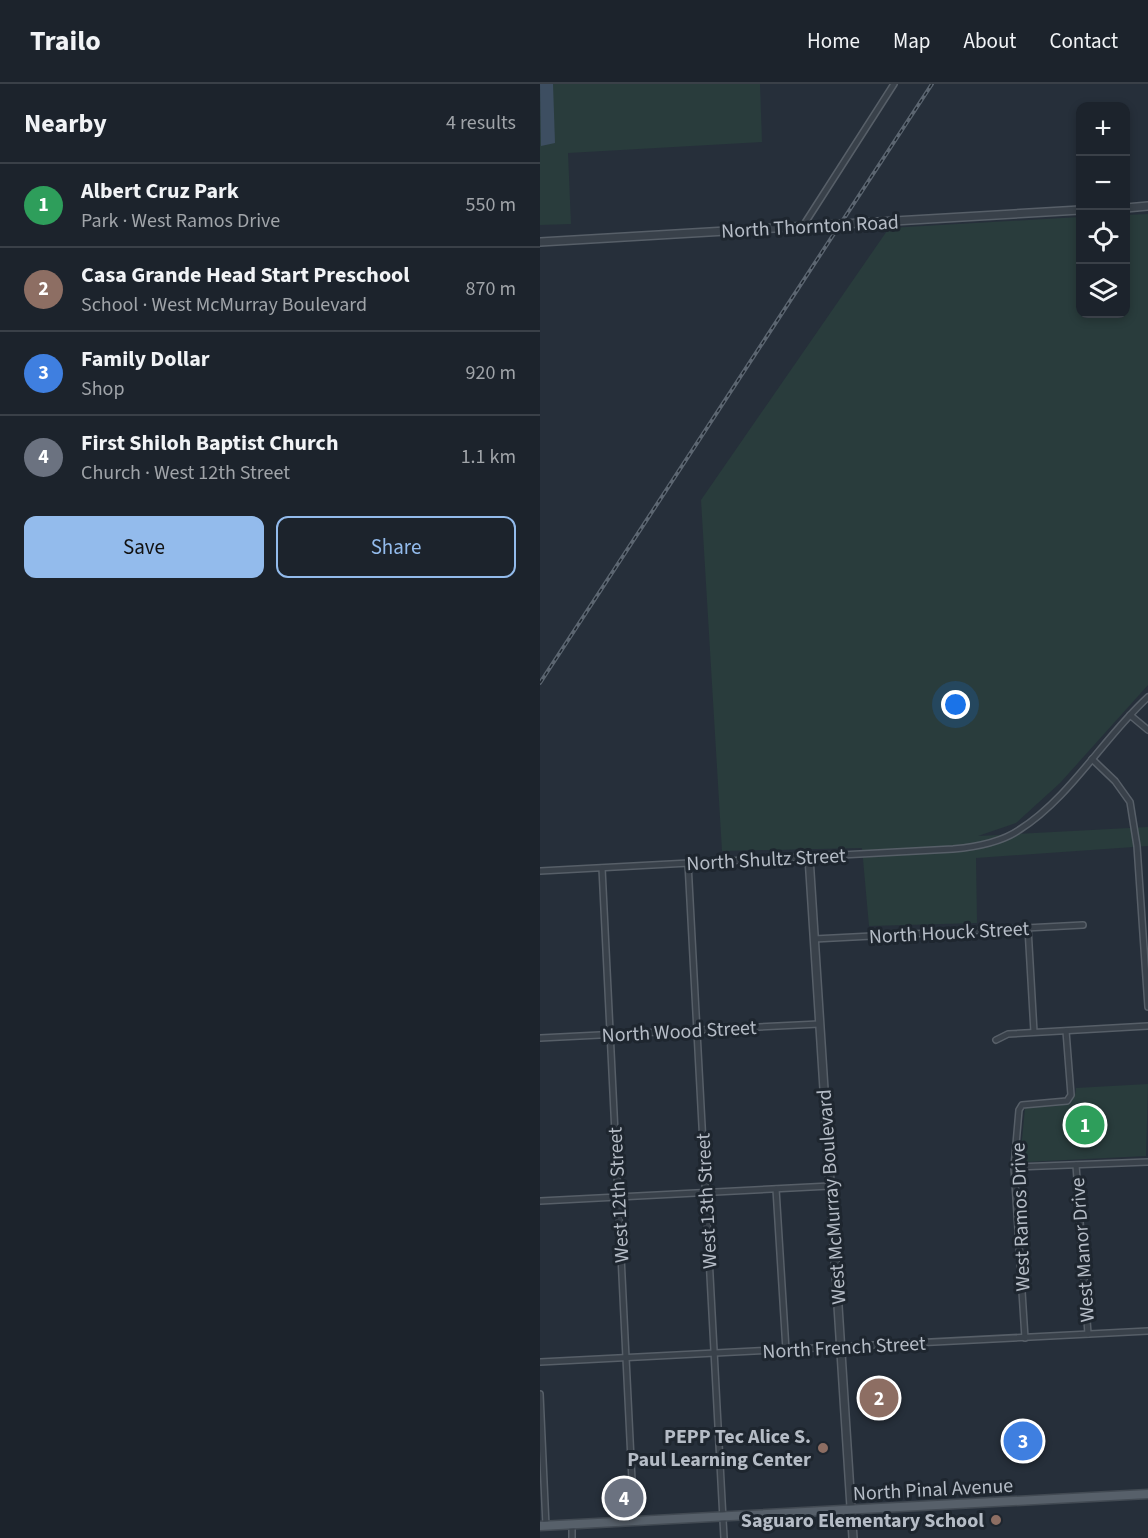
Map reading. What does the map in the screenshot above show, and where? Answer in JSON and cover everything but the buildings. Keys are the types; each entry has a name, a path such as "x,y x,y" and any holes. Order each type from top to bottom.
{"main road":[{"name":"North Pinal Avenue","path":"543,1526 1148,1494"}],"street":[{"path":"803,226 894,84"},
{"path":"1130,208 1148,206"},
{"name":"North Thornton Road","path":"540,242 1076,210"},
{"name":"North Shultz Street","path":"540,871 953,849 991,842 1018,831 1031,821 1092,759 1148,697"},
{"path":"1130,715 1148,730"},
{"path":"1092,759 1116,781 1130,802 1137,846 1148,1007"},
{"name":"West McMurray Boulevard","path":"809,857 854,1538"},
{"name":"West 13th Street","path":"688,863 724,1538"},
{"name":"West 12th Street","path":"602,868 634,1521"},
{"name":"North Houck Street","path":"814,939 1083,925"},
{"path":"1028,928 1034,1032"},
{"name":"North Wood Street","path":"540,1038 819,1024"},
{"path":"996,1040 1008,1034 1148,1026"},
{"name":"West Ramos Drive","path":"1025,1338 1014,1167 1019,1110 1022,1105 1067,1101 1071,1095 1066,1031"},
{"path":"1014,1167 1148,1162"},
{"name":"West Manor Drive","path":"1076,1165 1088,1334"},
{"path":"540,1201 830,1186"},
{"path":"776,1188 786,1350"},
{"name":"North French Street","path":"540,1362 1148,1331"},
{"path":"540,1394 543,1526"},
{"path":"572,1524 572,1538"}],"shaded area":[{"path":"540,84 760,84 762,142 568,153 571,224 540,225"},
{"path":"1148,214 1148,685 1060,783 1016,823 978,836 1148,827 1148,846 976,858 977,923 869,926 862,848 722,851 701,500 889,228 1076,217 1076,318 1130,318 1130,215"},
{"path":"1148,1084 1146,1156 1026,1162 1020,1160 1025,1108 1064,1104 1074,1096 1076,1088"}],"water":[{"path":"540,84 553,84 555,143 541,146"}],"railway":[{"path":"540,683 932,84"}],"place":[{"name":"Albert Cruz Park","path":"1085,1125"},
{"name":"Casa Grande Head Start Preschool","path":"879,1398"},
{"name":"Family Dollar","path":"1023,1441"},
{"name":"PEPP Tec Alice S. Paul Learning Center","path":"823,1448"},
{"name":"First Shiloh Baptist Church","path":"624,1498"},
{"name":"Saguaro Elementary School","path":"996,1520"}]}
